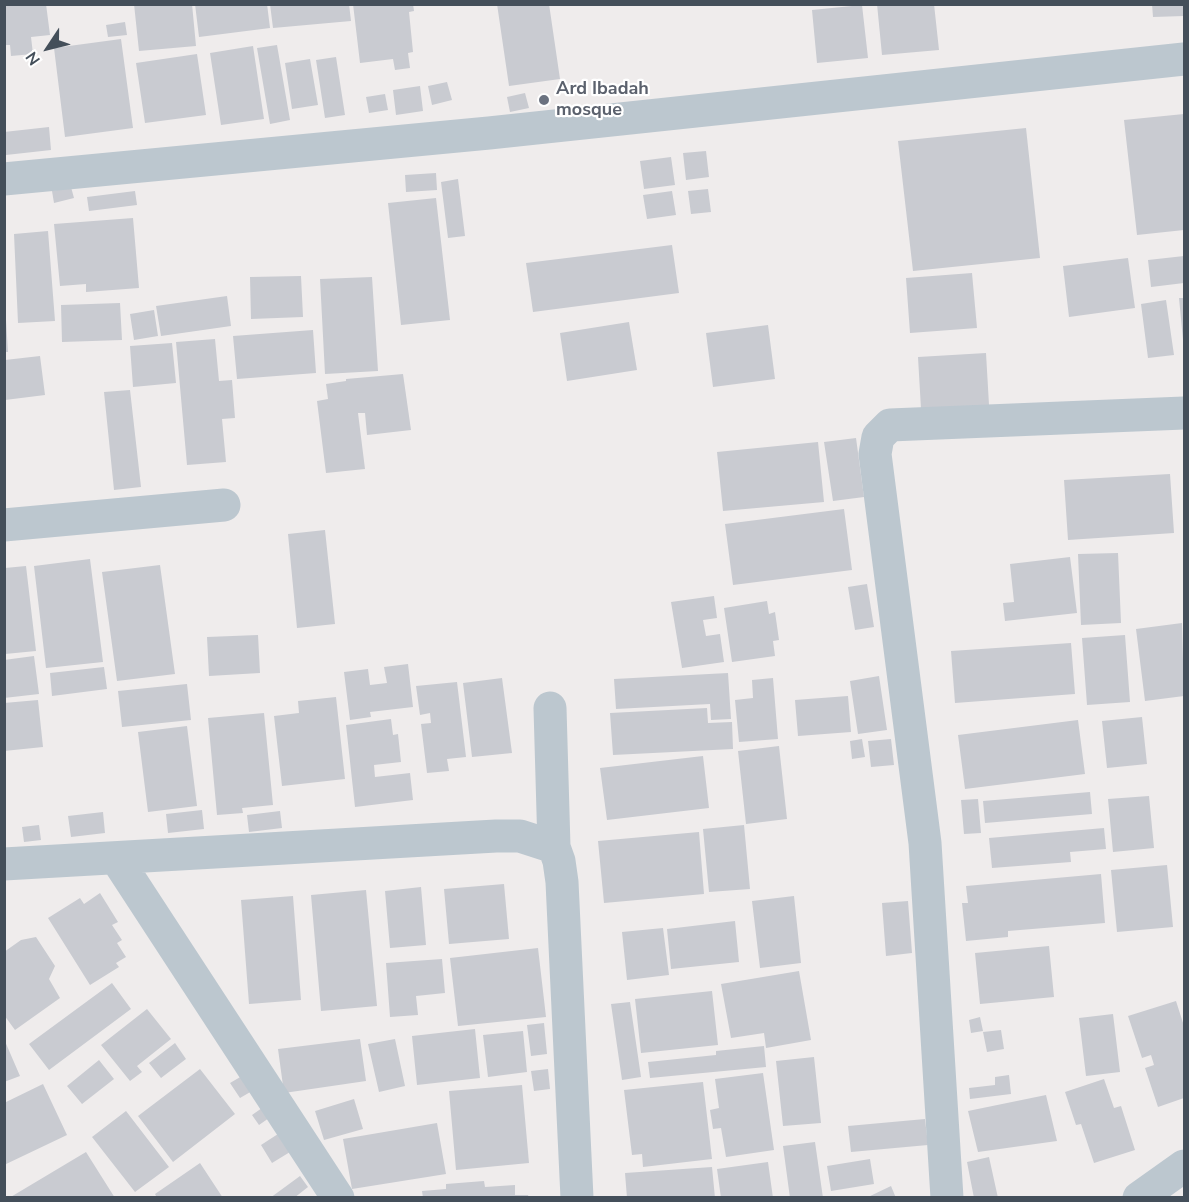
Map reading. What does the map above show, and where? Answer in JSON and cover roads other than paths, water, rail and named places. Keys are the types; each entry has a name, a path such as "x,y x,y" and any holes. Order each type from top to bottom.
{"street":[{"path":"4,179 501,132 1185,59"},
{"path":"947,1197 925,843 875,454 878,437 890,425 1185,413"},
{"path":"4,525 224,505"},
{"path":"550,708 554,847 562,882 578,1197"},
{"path":"4,864 496,836 520,836 554,847"},
{"path":"116,858 338,1197"},
{"path":"1139,1197 1185,1166"}],"place":[{"name":"Ard Ibadah mosque","path":"544,100"}]}
